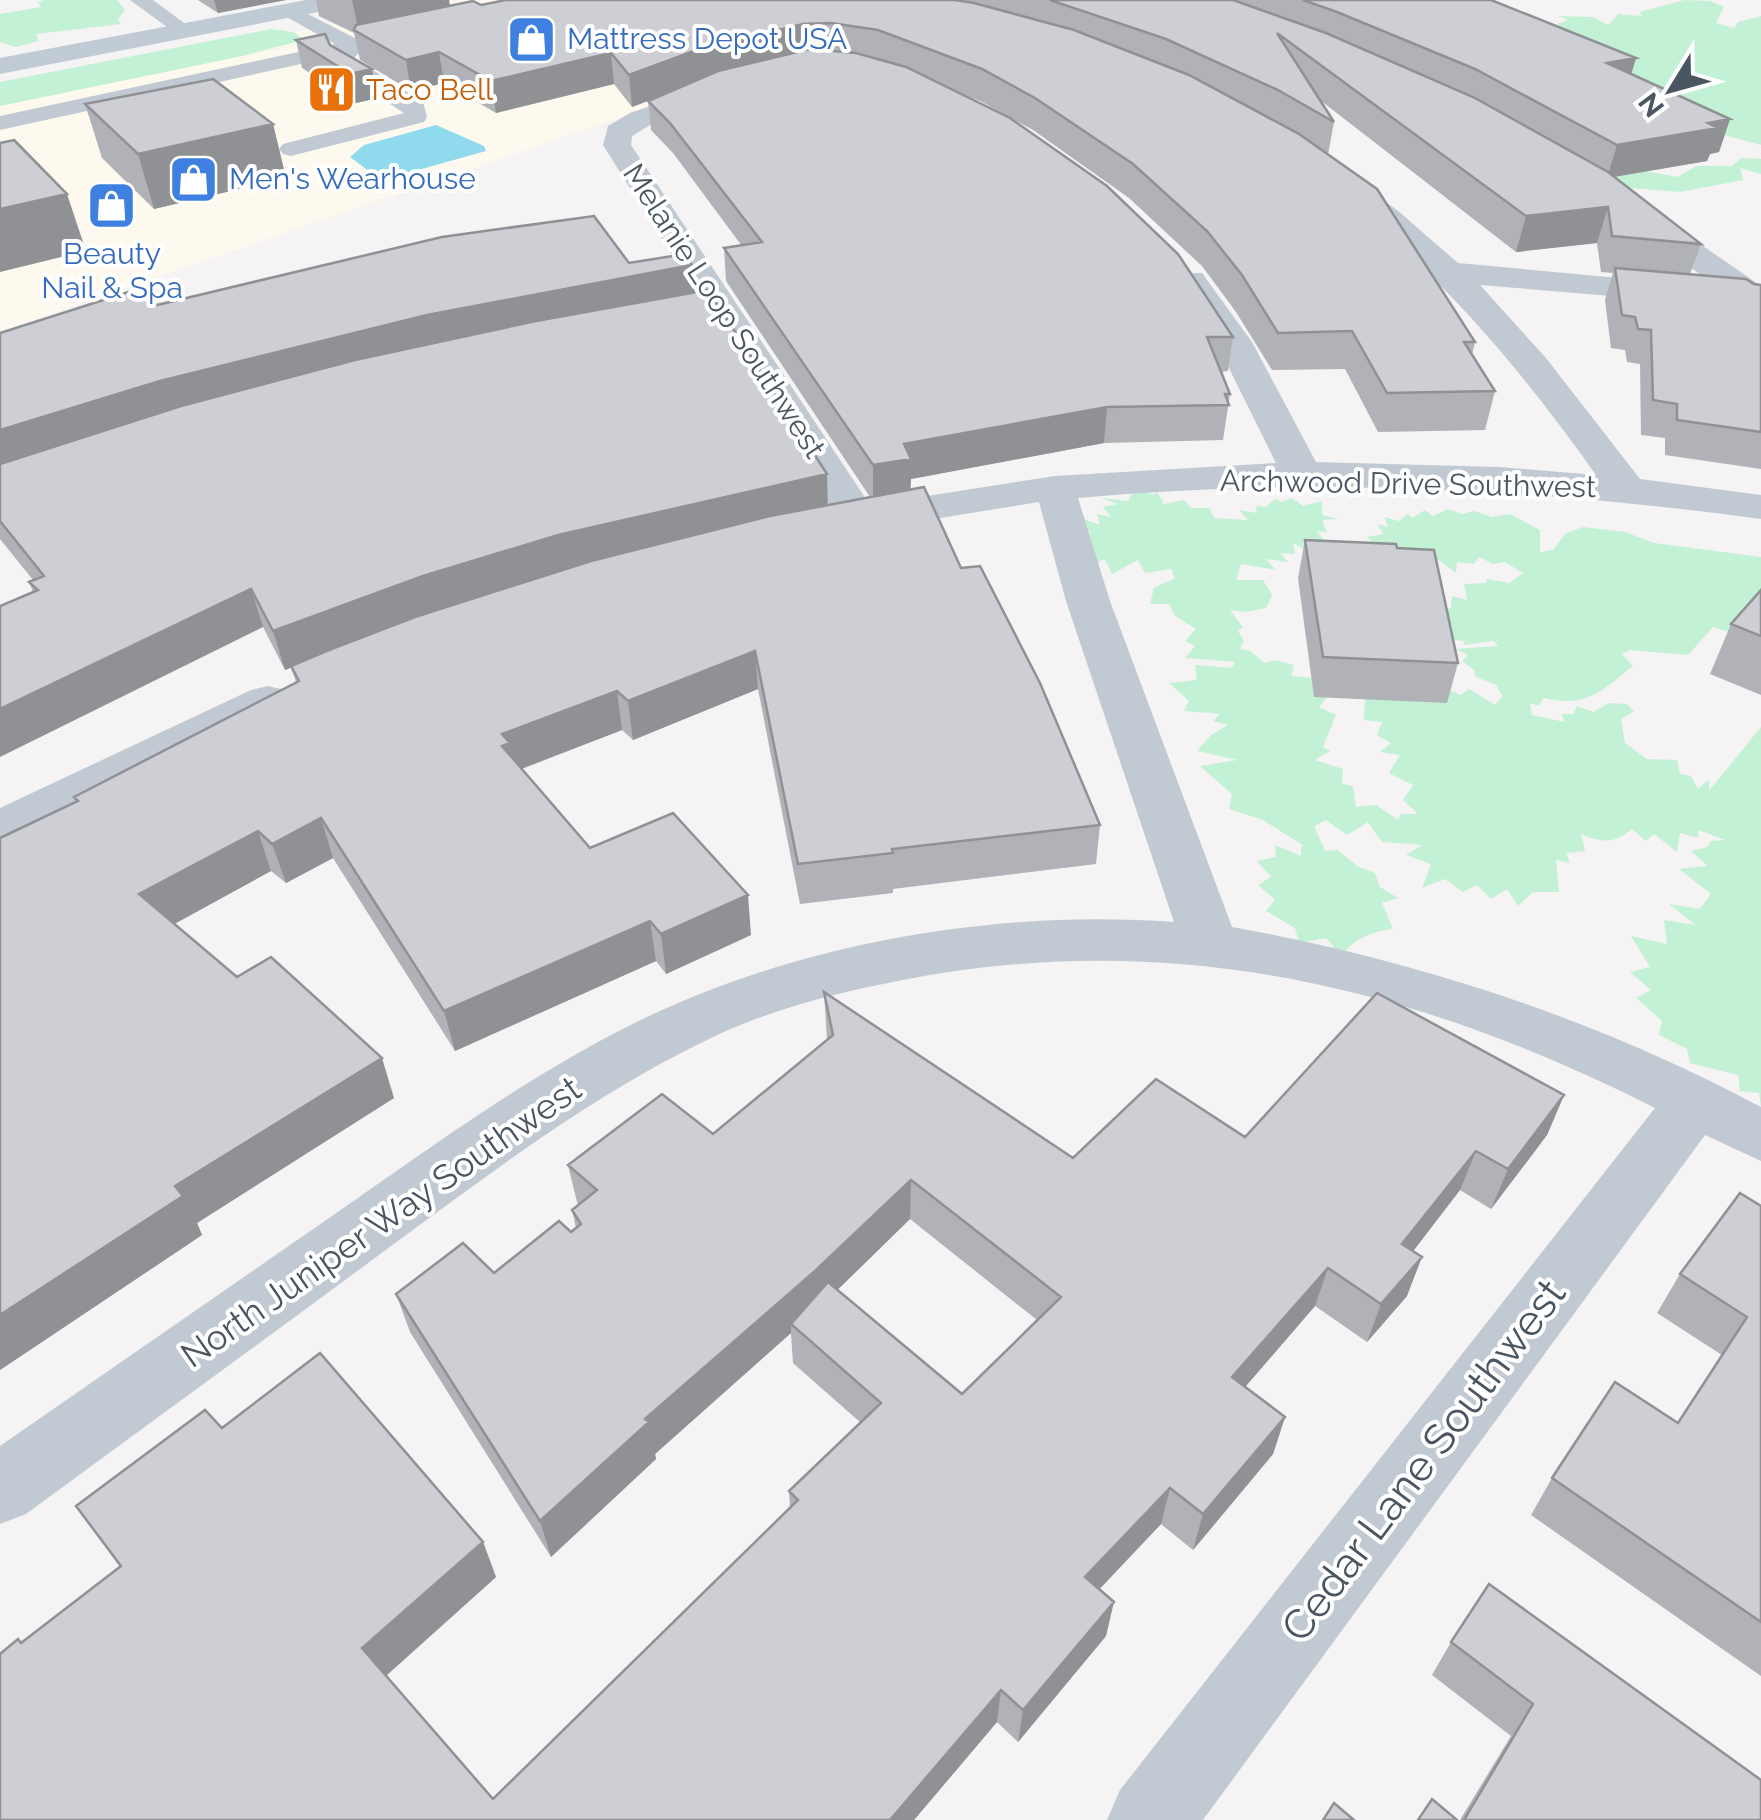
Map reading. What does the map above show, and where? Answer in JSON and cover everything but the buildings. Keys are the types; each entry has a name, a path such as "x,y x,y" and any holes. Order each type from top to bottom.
{"main road":[{"path":"0,66 344,0"}],"street":[{"name":"Melanie Loop Southwest","path":"746,81 640,119 618,132 618,144 724,307 841,523"},
{"path":"1327,174 1450,272 1546,379 1628,491"},
{"path":"1614,199 1760,300"},
{"path":"1173,260 1234,342 1303,476"},
{"path":"1450,272 1760,300"},
{"path":"685,314 724,307"},
{"name":"Archwood Drive Southwest","path":"841,523 1055,488 1303,476 1506,482 1761,507"},
{"path":"1055,488 1088,601 1210,944"},
{"path":"0,830 302,685"},
{"name":"North Juniper Way Southwest","path":"0,1489 513,1124 668,1034 758,996 862,968 979,948 1105,939 1210,944 1363,974 1510,1020 1598,1052 1761,1136"},
{"name":"Cedar Lane Southwest","path":"1150,1820 1697,1100"}],"lane":[{"path":"140,0 184,31"},
{"path":"290,10 354,46"},
{"path":"0,123 446,27"},
{"path":"291,149 416,118 415,107 346,65 343,56 354,46"}],"shaded area":[{"path":"459,0 798,0 898,22 0,331 0,90"}],"green space":[{"path":"117,0 125,10 118,19 121,24 36,34 38,41 16,47 0,42 0,14 41,7 38,3"},
{"path":"1684,0 1710,1 1724,7 1716,23 1734,28 1738,22 1761,16 1761,145 1717,133 1557,24 1569,20 1558,16 1593,17 1608,25 1618,14 1641,16 1640,12"},
{"path":"271,29 293,32 305,40 244,55 310,42 0,106 0,82"},
{"path":"1741,158 1761,159 1761,174 1740,168 1743,180 1680,192 1607,186 1600,163 1678,177 1696,166 1732,166"},
{"path":"1135,487 1153,495 1157,492 1164,504 1184,500 1191,508 1209,508 1214,518 1248,520 1239,510 1257,513 1256,506 1266,507 1275,499 1281,502 1292,498 1303,506 1322,501 1322,515 1338,519 1322,520 1327,532 1316,531 1329,545 1308,538 1310,552 1293,543 1295,554 1280,553 1288,562 1266,559 1276,570 1241,564 1236,580 1263,580 1272,595 1266,608 1230,610 1243,627 1238,631 1244,641 1240,649 1250,651 1265,663 1275,660 1294,665 1291,676 1313,678 1329,695 1319,707 1336,715 1323,747 1330,751 1315,760 1343,769 1342,784 1353,786 1356,807 1376,805 1398,820 1401,814 1418,814 1403,800 1413,785 1389,773 1400,755 1380,752 1391,743 1377,735 1382,722 1364,720 1365,698 1443,686 1460,695 1469,689 1495,705 1503,696 1496,685 1476,677 1474,670 1462,661 1468,655 1456,649 1498,646 1494,641 1463,645 1465,641 1441,638 1435,623 1450,617 1438,607 1451,608 1452,596 1467,600 1464,584 1486,583 1487,579 1509,583 1523,573 1505,562 1493,564 1479,557 1474,564 1457,562 1456,573 1437,559 1420,572 1366,537 1384,534 1377,524 1388,527 1384,517 1399,521 1408,514 1412,518 1425,510 1433,516 1448,509 1492,517 1510,514 1540,530 1540,552 1553,550 1566,533 1583,527 1625,532 1654,543 1761,557 1761,620 1738,635 1713,627 1688,655 1630,650 1622,654 1633,666 1592,696 1571,701 1543,698 1539,706 1530,703 1532,715 1565,722 1561,714 1573,714 1577,706 1593,712 1609,703 1627,704 1634,711 1621,719 1625,743 1647,759 1677,760 1680,774 1691,776 1698,789 1709,779 1709,791 1761,727 1761,1107 1759,1093 1740,1091 1738,1075 1690,1063 1687,1049 1659,1035 1662,1021 1636,998 1651,990 1630,972 1650,967 1631,936 1667,944 1664,920 1696,925 1669,904 1700,909 1711,894 1679,869 1708,866 1691,851 1707,847 1711,841 1725,840 1699,830 1698,838 1680,833 1677,852 1654,834 1646,841 1632,829 1608,840 1581,834 1585,851 1566,853 1570,863 1556,860 1559,892 1533,892 1518,906 1507,889 1491,899 1477,885 1463,892 1445,879 1422,888 1431,864 1406,855 1422,845 1382,842 1368,822 1347,835 1326,820 1314,826 1325,851 1338,850 1357,866 1375,873 1380,887 1398,898 1382,903 1393,929 1364,937 1342,956 1326,938 1299,943 1295,928 1266,911 1275,900 1258,885 1271,877 1257,861 1276,857 1275,845 1301,856 1304,846 1263,820 1229,809 1232,794 1200,766 1237,760 1197,751 1211,735 1228,725 1213,721 1220,714 1184,711 1189,701 1169,683 1197,680 1195,665 1232,668 1235,662 1185,658 1195,646 1185,641 1196,629 1175,616 1169,604 1150,604 1154,588 1175,578 1171,569 1145,573 1138,560 1112,574 1105,559 1088,566 1059,535 1091,534 1081,518 1100,525 1097,514 1111,517 1103,507 1117,504 1102,498 1128,501"}],"water":[{"path":"436,125 484,146 486,151 393,177 374,175 350,157 364,145"}],"place":[{"name":"Mattress Depot USA","path":"532,39"},
{"name":"Taco Bell","path":"331,90"},
{"name":"Men's Wearhouse","path":"194,179"},
{"name":"Beauty Nail & Spa","path":"112,205"}]}
